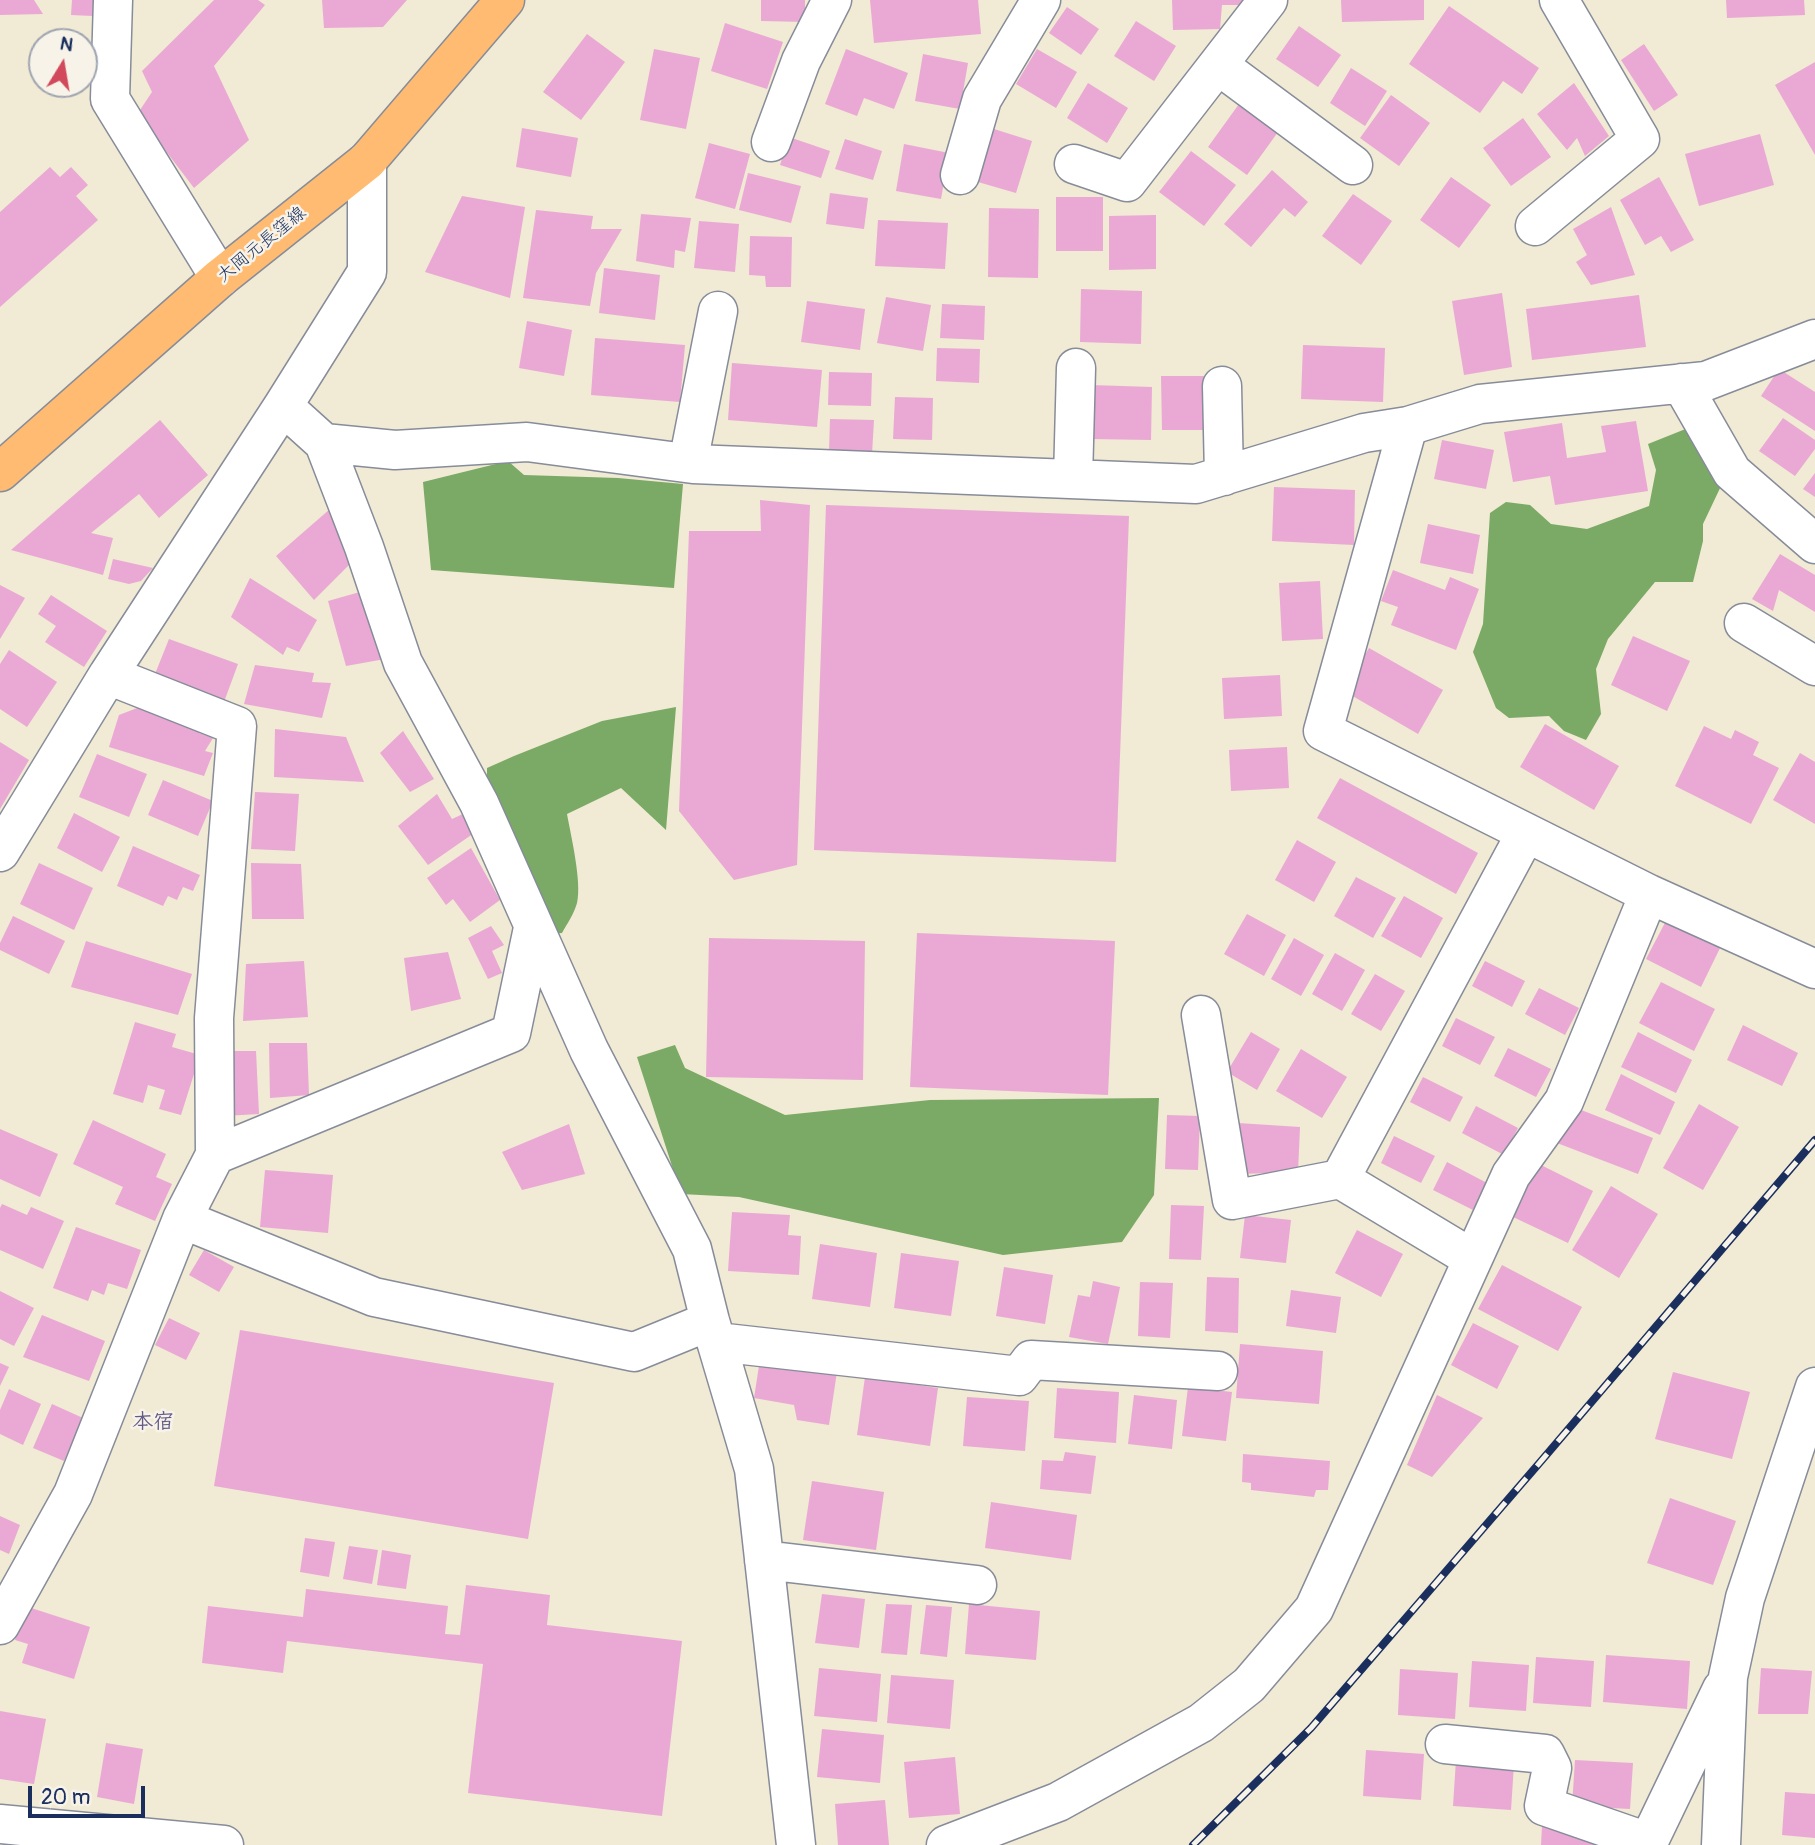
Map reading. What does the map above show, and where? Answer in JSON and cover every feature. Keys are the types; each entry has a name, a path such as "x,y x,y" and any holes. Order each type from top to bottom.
{"main road":[{"name":"大岡元長窪線","path":"0,472 219,278 368,161 505,0"}],"street":[{"path":"113,0 110,99 219,278"},
{"path":"771,142 801,61 832,0"},
{"path":"960,175 982,99 1041,0"},
{"path":"1074,164 1127,182 1268,0"},
{"path":"1535,226 1640,139 1559,0"},
{"path":"1218,65 1353,165"},
{"path":"0,852 108,675 367,272 368,161"},
{"path":"688,463 718,311"},
{"path":"324,443 395,450 527,442 688,463 1196,484 1364,433 1408,426 1480,404 1706,381 1815,339"},
{"path":"1073,479 1076,368"},
{"path":"1681,383 1732,472 1815,544"},
{"path":"1223,386 1224,475"},
{"path":"283,406 324,443 364,547 403,663 479,803 589,1050 692,1248 713,1331 754,1469 796,1845"},
{"path":"1408,426 1323,731 1649,894 1815,969"},
{"path":"1744,623 1815,666"},
{"path":"0,1625 73,1494 182,1219 215,1155 214,1018 237,726 108,675"},
{"path":"1340,1179 1526,833"},
{"path":"946,1845 1058,1802 1201,1723 1249,1685 1314,1609 1511,1175 1564,1101 1649,894"},
{"path":"215,1155 511,1033 533,928"},
{"path":"1201,1015 1231,1200 1340,1179 1473,1259"},
{"path":"182,1219 374,1297 634,1352 713,1331 1019,1376 1031,1360 1218,1371"},
{"path":"1721,1845 1728,1677 1745,1598 1815,1387"},
{"path":"764,1560 977,1585"},
{"path":"1445,1744 1545,1754 1552,1768 1544,1806 1647,1844 1728,1677"},
{"path":"0,1824 224,1845"}],"green space":[{"path":"1693,426 1722,484 1703,524 1703,541 1693,582 1655,582 1608,639 1596,669 1601,714 1586,740 1564,731 1549,716 1509,718 1496,708 1473,652 1483,624 1490,513 1506,502 1530,505 1551,524 1587,529 1649,506 1656,470 1648,444"},
{"path":"508,461 524,475 618,478 683,484 674,588 431,570 423,482"},
{"path":"676,707 666,830 621,788 567,814 577,871 577,903 562,933 543,935 487,784 487,768 602,721"},
{"path":"675,1045 685,1068 785,1115 930,1100 1159,1098 1154,1195 1122,1242 1003,1255 739,1197 681,1194 637,1057"}],"building":[{"path":"0,0 34,0 43,14 0,15"},
{"path":"72,0 93,0 93,16 71,15"},
{"path":"214,0 258,0 265,5 214,66 249,140 194,188 146,125 140,110 152,92 142,71"},
{"path":"322,0 407,0 383,27 324,28"},
{"path":"761,0 805,0 805,22 761,21"},
{"path":"870,0 978,0 981,34 874,43"},
{"path":"1172,0 1248,0 1247,5 1222,5 1220,29 1173,30"},
{"path":"1341,0 1424,0 1424,20 1342,22"},
{"path":"1726,0 1804,0 1805,15 1727,18"},
{"path":"1449,6 1539,68 1522,94 1503,81 1480,113 1409,64"},
{"path":"1067,7 1099,29 1081,55 1049,33"},
{"path":"1136,21 1176,46 1154,81 1114,56"},
{"path":"725,23 783,42 767,89 711,71"},
{"path":"1299,26 1341,55 1318,87 1276,59"},
{"path":"587,34 625,62 581,120 543,92"},
{"path":"1644,44 1678,95 1654,111 1621,60"},
{"path":"654,49 700,58 686,129 640,120"},
{"path":"846,49 908,73 894,109 864,98 857,116 825,104"},
{"path":"1037,49 1077,72 1056,108 1016,84"},
{"path":"923,54 968,63 960,109 915,101"},
{"path":"1815,62 1815,155 1775,85"},
{"path":"1351,68 1387,91 1365,126 1330,103"},
{"path":"1088,83 1128,108 1107,143 1067,118"},
{"path":"1574,83 1609,136 1585,156 1577,138 1567,150 1537,114"},
{"path":"1391,95 1430,123 1399,166 1360,138"},
{"path":"1239,104 1278,132 1247,175 1208,147"},
{"path":"1523,118 1551,157 1511,186 1483,148"},
{"path":"522,128 578,138 571,177 516,167"},
{"path":"994,129 1032,141 1016,193 978,182"},
{"path":"1760,134 1774,185 1699,206 1685,154"},
{"path":"789,137 830,151 821,178 780,165"},
{"path":"845,139 882,151 873,180 835,169"},
{"path":"709,143 750,154 735,209 695,198"},
{"path":"904,144 949,153 941,199 896,191"},
{"path":"1191,151 1236,185 1204,226 1159,192"},
{"path":"50,167 60,177 71,167 88,185 76,196 98,220 0,307 0,212"},
{"path":"1272,170 1308,202 1295,217 1284,208 1251,247 1224,224"},
{"path":"748,173 801,186 791,223 739,210"},
{"path":"1451,177 1491,205 1459,248 1420,220"},
{"path":"1659,177 1694,240 1671,252 1661,236 1645,245 1620,200"},
{"path":"830,193 868,198 864,229 826,224"},
{"path":"1353,194 1392,221 1361,265 1322,236"},
{"path":"462,196 525,207 510,298 425,272"},
{"path":"1056,197 1103,197 1103,251 1056,251"},
{"path":"1611,207 1635,275 1591,285 1576,262 1587,255 1573,229"},
{"path":"989,208 1039,209 1038,278 988,277"},
{"path":"536,210 593,216 591,229 622,229 596,273 590,306 523,298"},
{"path":"641,214 691,218 685,252 675,250 674,268 636,261"},
{"path":"1156,215 1156,269 1109,270 1109,216"},
{"path":"878,220 948,223 945,269 875,266"},
{"path":"699,221 739,224 735,272 694,268"},
{"path":"750,236 792,237 791,287 766,287 765,276 749,275"},
{"path":"604,268 660,275 655,320 599,313"},
{"path":"1081,289 1142,291 1141,344 1080,342"},
{"path":"1502,293 1512,367 1464,375 1452,301"},
{"path":"1639,295 1646,347 1532,360 1526,309"},
{"path":"886,297 931,305 923,351 877,343"},
{"path":"807,301 865,309 860,350 801,342"},
{"path":"942,304 985,306 984,340 940,338"},
{"path":"527,321 572,330 564,376 519,368"},
{"path":"595,338 685,345 680,402 591,395"},
{"path":"1303,345 1385,348 1383,402 1301,399"},
{"path":"937,348 980,349 979,383 936,381"},
{"path":"732,363 822,370 817,427 728,420"},
{"path":"1779,369 1815,392 1815,431 1761,396"},
{"path":"829,372 872,373 871,406 828,405"},
{"path":"1161,376 1208,376 1209,430 1162,430"},
{"path":"1091,385 1152,387 1151,440 1090,439"},
{"path":"895,397 933,398 932,440 893,439"},
{"path":"1783,418 1815,440 1815,449 1795,476 1759,451"},
{"path":"830,419 874,420 872,454 829,452"},
{"path":"160,420 208,475 159,518 139,494 91,533 113,538 103,575 11,550"},
{"path":"1636,421 1648,491 1555,505 1550,476 1513,482 1504,432 1562,423 1567,458 1606,452 1601,426"},
{"path":"1442,440 1494,450 1486,489 1434,479"},
{"path":"1815,473 1815,497 1803,489"},
{"path":"1274,487 1355,490 1354,545 1272,541"},
{"path":"760,500 810,505 797,865 734,880 679,811 689,531 761,531"},
{"path":"826,505 1129,516 1116,862 814,850"},
{"path":"330,509 353,561 314,600 276,556"},
{"path":"1428,524 1480,535 1473,574 1420,563"},
{"path":"1780,554 1815,575 1815,612 1779,590 1773,611 1752,599"},
{"path":"113,559 153,568 141,581 129,584 108,579"},
{"path":"1393,570 1445,590 1450,577 1479,589 1456,650 1391,625 1398,607 1381,601"},
{"path":"250,578 317,620 299,652 287,647 283,655 231,617"},
{"path":"1320,581 1323,639 1282,641 1279,583"},
{"path":"0,585 25,598 0,639"},
{"path":"367,590 385,659 346,666 328,601"},
{"path":"51,595 107,631 84,667 45,642 56,626 38,614"},
{"path":"1633,636 1690,661 1667,711 1611,685"},
{"path":"169,639 238,664 224,702 153,679"},
{"path":"1369,648 1443,690 1418,734 1344,691"},
{"path":"9,650 57,682 27,727 0,709 0,664"},
{"path":"255,665 314,673 312,682 331,683 322,718 244,704"},
{"path":"1280,675 1282,716 1224,719 1222,678"},
{"path":"145,705 202,726 199,733 213,738 205,751 213,753 204,776 109,747 119,715"},
{"path":"1545,724 1619,766 1594,810 1520,767"},
{"path":"1704,726 1731,739 1735,730 1759,742 1753,755 1779,768 1751,824 1675,786"},
{"path":"275,729 346,737 364,782 274,777"},
{"path":"403,731 434,779 410,792 380,753"},
{"path":"0,742 29,760 0,809"},
{"path":"1287,747 1289,788 1231,791 1229,750"},
{"path":"1800,753 1815,762 1815,824 1773,800"},
{"path":"97,754 147,774 129,817 79,797"},
{"path":"1340,778 1478,853 1456,894 1317,818"},
{"path":"163,780 213,801 198,836 148,815"},
{"path":"255,792 299,794 295,851 251,849"},
{"path":"437,794 452,819 465,813 477,831 428,865 398,826"},
{"path":"74,813 120,837 102,872 57,848"},
{"path":"1297,840 1336,862 1314,902 1275,880"},
{"path":"133,846 200,875 193,891 183,887 177,900 168,896 163,906 117,886"},
{"path":"471,848 500,900 470,922 453,899 446,905 427,878"},
{"path":"39,863 93,888 74,930 20,904"},
{"path":"251,863 301,864 304,919 252,919"},
{"path":"1356,877 1396,898 1373,938 1334,916"},
{"path":"1404,896 1443,918 1421,958 1381,936"},
{"path":"1247,914 1286,935 1264,976 1224,954"},
{"path":"13,916 65,941 49,974 0,950 0,943"},
{"path":"1668,917 1722,944 1701,987 1646,959"},
{"path":"491,926 504,945 492,951 502,973 488,979 468,938"},
{"path":"917,933 1115,941 1108,1095 910,1087"},
{"path":"709,938 865,941 863,1080 706,1077"},
{"path":"1294,938 1324,955 1301,996 1271,979"},
{"path":"86,941 192,974 178,1015 71,987"},
{"path":"448,952 461,999 411,1011 404,958"},
{"path":"1335,953 1365,970 1342,1011 1312,994"},
{"path":"304,961 308,1017 243,1021 246,964"},
{"path":"1485,961 1525,981 1512,1007 1472,986"},
{"path":"1375,974 1405,991 1381,1031 1351,1014"},
{"path":"1661,982 1715,1009 1694,1051 1639,1023"},
{"path":"1539,988 1579,1008 1565,1035 1525,1014"},
{"path":"1456,1018 1495,1037 1480,1065 1442,1046"},
{"path":"135,1022 176,1034 172,1047 200,1055 181,1115 159,1109 165,1090 148,1085 143,1103 113,1094"},
{"path":"1743,1025 1798,1053 1782,1086 1727,1060"},
{"path":"1251,1032 1280,1049 1257,1090 1227,1072"},
{"path":"1638,1032 1692,1060 1676,1093 1621,1067"},
{"path":"269,1043 307,1043 309,1095 270,1098"},
{"path":"1508,1048 1551,1069 1536,1097 1494,1076"},
{"path":"1301,1049 1347,1077 1322,1118 1276,1091"},
{"path":"229,1051 256,1051 259,1114 224,1116"},
{"path":"1621,1074 1675,1102 1660,1135 1605,1110"},
{"path":"1423,1077 1463,1097 1450,1122 1410,1102"},
{"path":"1699,1104 1739,1127 1703,1190 1663,1168"},
{"path":"1476,1106 1518,1128 1504,1155 1462,1133"},
{"path":"1571,1106 1653,1138 1638,1174 1557,1143"},
{"path":"1167,1115 1200,1116 1198,1170 1165,1169"},
{"path":"93,1120 166,1154 156,1177 172,1184 155,1221 115,1204 123,1187 73,1164"},
{"path":"1238,1123 1300,1127 1298,1172 1240,1174"},
{"path":"569,1124 585,1174 522,1190 502,1152"},
{"path":"0,1129 58,1154 40,1197 0,1179"},
{"path":"1394,1136 1435,1156 1421,1183 1381,1163"},
{"path":"1447,1162 1487,1183 1473,1210 1433,1190"},
{"path":"1539,1164 1593,1191 1568,1243 1513,1217"},
{"path":"265,1170 333,1175 328,1233 260,1227"},
{"path":"1611,1186 1658,1214 1619,1278 1572,1250"},
{"path":"2,1204 27,1215 31,1207 64,1221 43,1269 0,1250"},
{"path":"1171,1205 1204,1206 1201,1260 1169,1259"},
{"path":"732,1212 790,1215 788,1235 801,1236 799,1275 728,1271"},
{"path":"1245,1215 1291,1220 1286,1263 1240,1258"},
{"path":"76,1227 141,1250 127,1289 108,1283 104,1295 92,1290 88,1301 53,1288"},
{"path":"1357,1230 1403,1254 1381,1297 1335,1273"},
{"path":"820,1244 877,1253 870,1307 812,1299"},
{"path":"204,1250 234,1267 219,1292 189,1275"},
{"path":"901,1253 959,1261 951,1316 894,1308"},
{"path":"1502,1265 1582,1307 1558,1351 1478,1309"},
{"path":"1004,1267 1053,1275 1045,1324 996,1316"},
{"path":"1207,1277 1239,1278 1238,1333 1205,1331"},
{"path":"1093,1281 1120,1287 1108,1344 1069,1337 1078,1295 1090,1297"},
{"path":"1140,1282 1173,1283 1170,1338 1138,1336"},
{"path":"1291,1290 1341,1297 1336,1333 1286,1326"},
{"path":"0,1291 34,1308 14,1346 0,1339"},
{"path":"42,1315 105,1341 89,1381 23,1357"},
{"path":"169,1318 200,1333 186,1360 155,1345"},
{"path":"1473,1323 1519,1346 1497,1389 1451,1365"},
{"path":"240,1330 554,1383 528,1539 214,1486"},
{"path":"1240,1344 1323,1351 1319,1404 1236,1398"},
{"path":"761,1353 838,1365 829,1425 797,1420 794,1405 754,1398"},
{"path":"0,1363 9,1367 0,1386"},
{"path":"1673,1372 1750,1392 1732,1459 1655,1439"},
{"path":"865,1377 938,1388 930,1446 857,1435"},
{"path":"1188,1387 1232,1392 1226,1441 1182,1436"},
{"path":"1057,1388 1119,1392 1116,1443 1054,1438"},
{"path":"9,1389 41,1404 23,1445 0,1434 0,1410"},
{"path":"1134,1395 1177,1400 1172,1449 1128,1444"},
{"path":"1437,1395 1483,1418 1432,1477 1407,1465"},
{"path":"967,1397 1029,1401 1025,1451 963,1446"},
{"path":"52,1404 83,1418 64,1461 33,1448"},
{"path":"1065,1452 1096,1456 1091,1494 1040,1489 1042,1460 1063,1461"},
{"path":"1243,1454 1330,1461 1328,1490 1316,1490 1314,1497 1251,1490 1251,1483 1242,1482"},
{"path":"812,1481 884,1492 876,1550 803,1540"},
{"path":"1670,1498 1736,1521 1713,1585 1647,1563"},
{"path":"991,1502 1077,1515 1071,1560 985,1548"},
{"path":"0,1516 20,1525 9,1554 0,1550"},
{"path":"305,1538 335,1542 329,1577 300,1572"},
{"path":"349,1546 378,1550 372,1584 343,1579"},
{"path":"382,1550 411,1555 406,1589 377,1585"},
{"path":"466,1585 550,1595 547,1625 682,1641 662,1816 468,1793 483,1664 287,1641 283,1673 202,1663 208,1606 303,1617 306,1589 448,1606 445,1634 460,1635"},
{"path":"822,1594 865,1599 859,1648 815,1643"},
{"path":"886,1604 912,1605 907,1655 881,1653"},
{"path":"969,1604 1040,1611 1036,1660 965,1654"},
{"path":"926,1605 952,1607 947,1657 920,1654"},
{"path":"25,1606 90,1627 74,1679 22,1663 28,1644 15,1640"},
{"path":"1606,1655 1690,1661 1687,1709 1603,1702"},
{"path":"1536,1657 1594,1661 1591,1707 1533,1703"},
{"path":"1472,1661 1529,1665 1526,1711 1469,1707"},
{"path":"819,1668 881,1674 877,1722 814,1716"},
{"path":"1761,1668 1812,1671 1808,1714 1758,1714"},
{"path":"1400,1669 1458,1673 1455,1719 1398,1715"},
{"path":"891,1675 954,1680 950,1729 887,1723"},
{"path":"0,1711 46,1719 34,1784 0,1779"},
{"path":"822,1729 884,1735 880,1783 817,1777"},
{"path":"106,1743 143,1749 134,1804 97,1797"},
{"path":"1366,1750 1424,1754 1421,1800 1363,1796"},
{"path":"955,1757 960,1814 909,1818 904,1762"},
{"path":"1456,1760 1514,1764 1511,1810 1453,1806"},
{"path":"1575,1760 1633,1763 1630,1809 1572,1806"},
{"path":"1785,1792 1815,1794 1815,1838 1782,1835"},
{"path":"885,1800 889,1845 838,1845 835,1804"},
{"path":"1542,1826 1600,1830 1599,1845 1541,1845"}],"railway":[{"path":"1193,1845 1311,1728 1815,1140"}],"district":[{"name":"本宿","path":"153,1423"}]}
